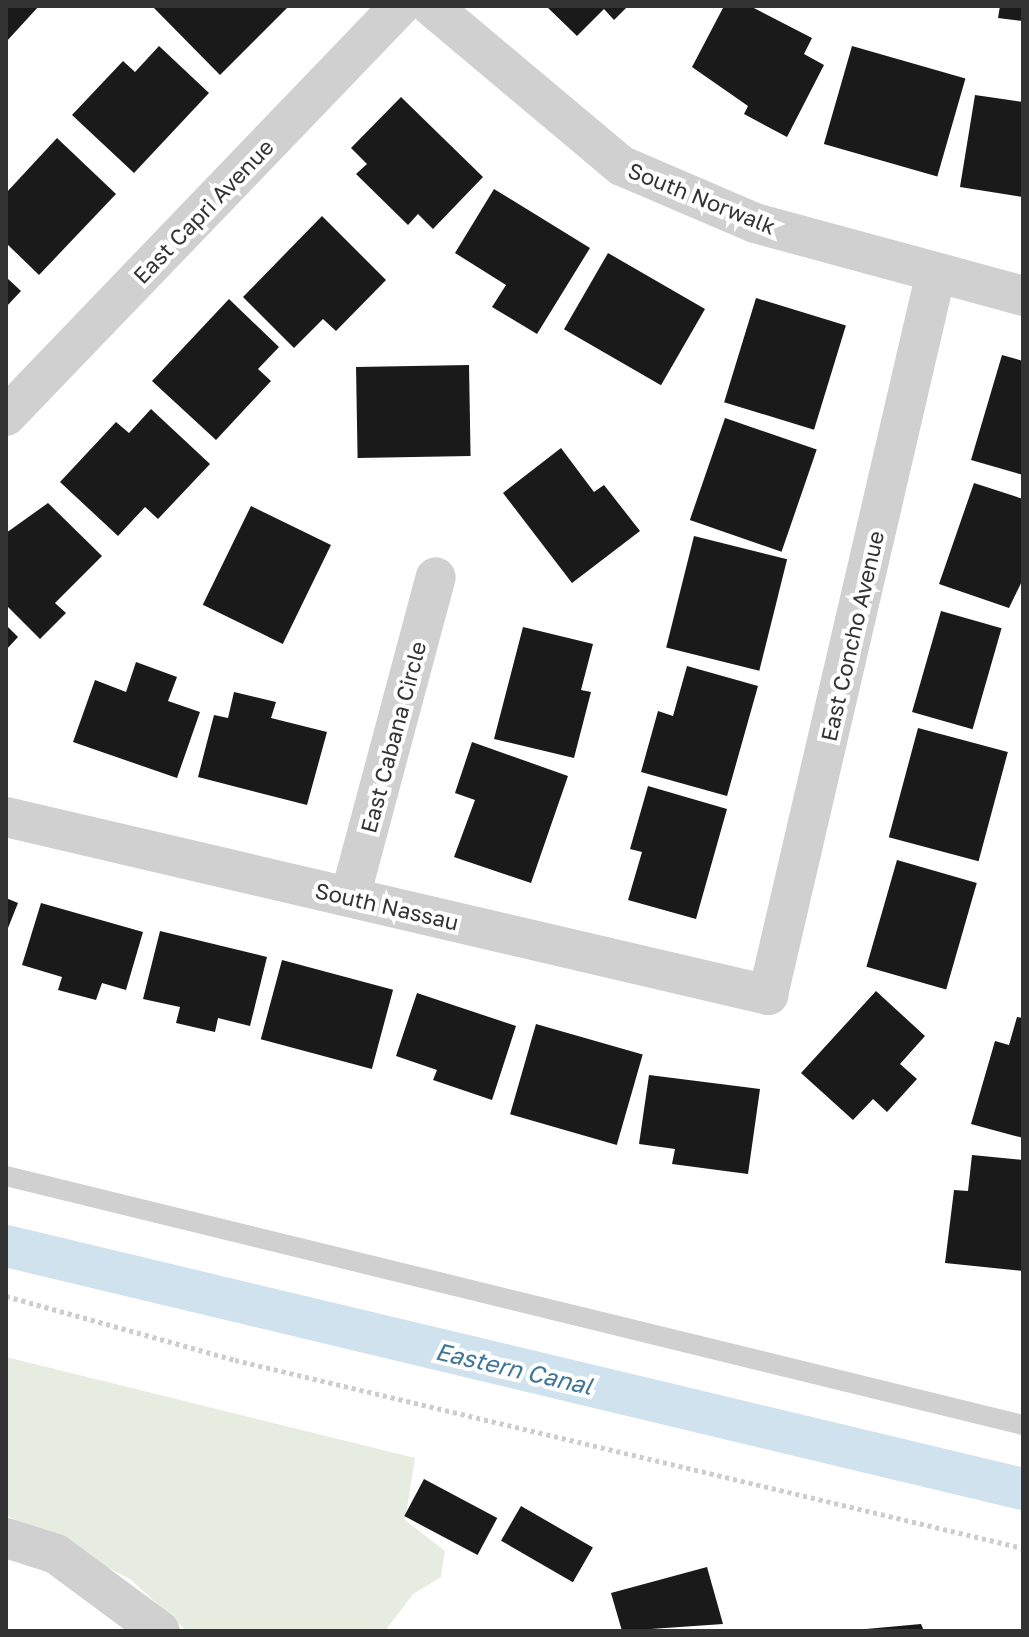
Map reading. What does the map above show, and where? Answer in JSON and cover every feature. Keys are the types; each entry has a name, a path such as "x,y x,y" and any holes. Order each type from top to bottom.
{"street":[{"name":"East Capri Avenue","path":"6,416 400,6"},
{"name":"South Norwalk","path":"431,6 622,166 755,223 935,277 1023,296"},
{"name":"East Concho Avenue","path":"768,995 935,277"},
{"name":"East Cabana Circle","path":"350,897 436,577"},
{"name":"South Nassau","path":"6,817 768,995"},
{"path":"6,1538 56,1554 160,1631"}],"lane":[{"path":"6,1176 1023,1425"}],"path":[{"path":"6,1296 235,1360 1023,1548"}],"shaded area":[{"path":"6,1357 415,1458 405,1520 445,1551 441,1577 413,1594 385,1631 187,1631 130,1579 6,1515"}],"building":[{"path":"6,6 39,6 6,42"},
{"path":"152,6 289,6 220,75"},
{"path":"546,6 628,6 614,20 604,9 577,36"},
{"path":"724,6 750,6 812,38 804,54 824,65 787,137 744,114 748,106 692,67"},
{"path":"1000,6 1023,6 1023,21 998,18"},
{"path":"159,46 209,93 134,173 72,115 123,61 135,72"},
{"path":"852,46 965,79 937,177 824,144"},
{"path":"975,95 1023,102 1023,197 960,187"},
{"path":"401,97 483,177 433,229 418,214 408,225 356,174 367,164 351,148"},
{"path":"57,138 116,194 39,275 6,243 6,193"},
{"path":"494,189 590,248 537,334 492,307 506,285 455,253"},
{"path":"322,216 386,280 336,331 323,319 294,348 243,297"},
{"path":"608,253 705,309 661,385 564,329"},
{"path":"6,277 21,291 6,307"},
{"path":"756,298 846,325 814,430 724,402"},
{"path":"229,299 279,347 258,369 271,381 216,440 152,381"},
{"path":"1002,355 1023,361 1023,475 971,460"},
{"path":"469,365 471,456 358,458 356,367"},
{"path":"151,409 210,464 158,519 145,507 118,536 60,482 116,422 129,433"},
{"path":"725,418 817,450 782,552 690,520"},
{"path":"561,448 594,492 604,485 640,531 572,583 503,493"},
{"path":"974,483 1023,499 1023,579 1009,608 939,584"},
{"path":"48,503 102,556 55,603 66,613 40,639 6,605 6,533"},
{"path":"251,506 331,545 283,644 203,605"},
{"path":"694,536 787,559 759,671 666,648"},
{"path":"941,611 1002,628 973,729 912,712"},
{"path":"6,625 18,637 6,650"},
{"path":"523,627 593,644 581,690 591,692 574,758 494,739"},
{"path":"136,662 177,677 168,701 200,712 177,778 73,742 95,680 126,692"},
{"path":"687,666 758,686 727,796 641,772 658,711 673,716"},
{"path":"234,692 276,702 271,718 327,732 307,805 198,777 214,715 228,718"},
{"path":"918,728 1008,752 979,861 889,837"},
{"path":"472,742 568,776 531,883 454,857 475,800 455,793"},
{"path":"648,786 727,809 696,919 628,900 642,852 630,849"},
{"path":"897,860 977,883 946,990 866,967"},
{"path":"6,898 18,903 6,933"},
{"path":"41,903 143,932 126,990 102,983 96,1000 58,990 62,977 22,965"},
{"path":"160,931 267,957 250,1026 218,1018 215,1032 176,1023 180,1007 143,999"},
{"path":"282,960 393,990 372,1069 261,1039"},
{"path":"876,991 925,1036 900,1064 917,1079 887,1112 873,1099 853,1120 801,1073"},
{"path":"417,993 516,1026 492,1100 433,1080 437,1070 396,1056"},
{"path":"1017,1017 1023,1018 1023,1138 971,1124 995,1041 1009,1045"},
{"path":"536,1024 643,1055 617,1145 510,1114"},
{"path":"649,1075 760,1089 748,1174 672,1164 675,1149 639,1144"},
{"path":"972,1155 1023,1160 1023,1271 945,1263 954,1190 968,1191"},
{"path":"424,1479 497,1518 478,1555 404,1516"},
{"path":"521,1506 593,1548 573,1582 501,1541"},
{"path":"707,1567 723,1624 622,1631 611,1593"},
{"path":"921,1624 924,1631 866,1631 866,1629"}],"waterway":[{"name":"Eastern Canal","path":"6,1246 1023,1489"}]}
